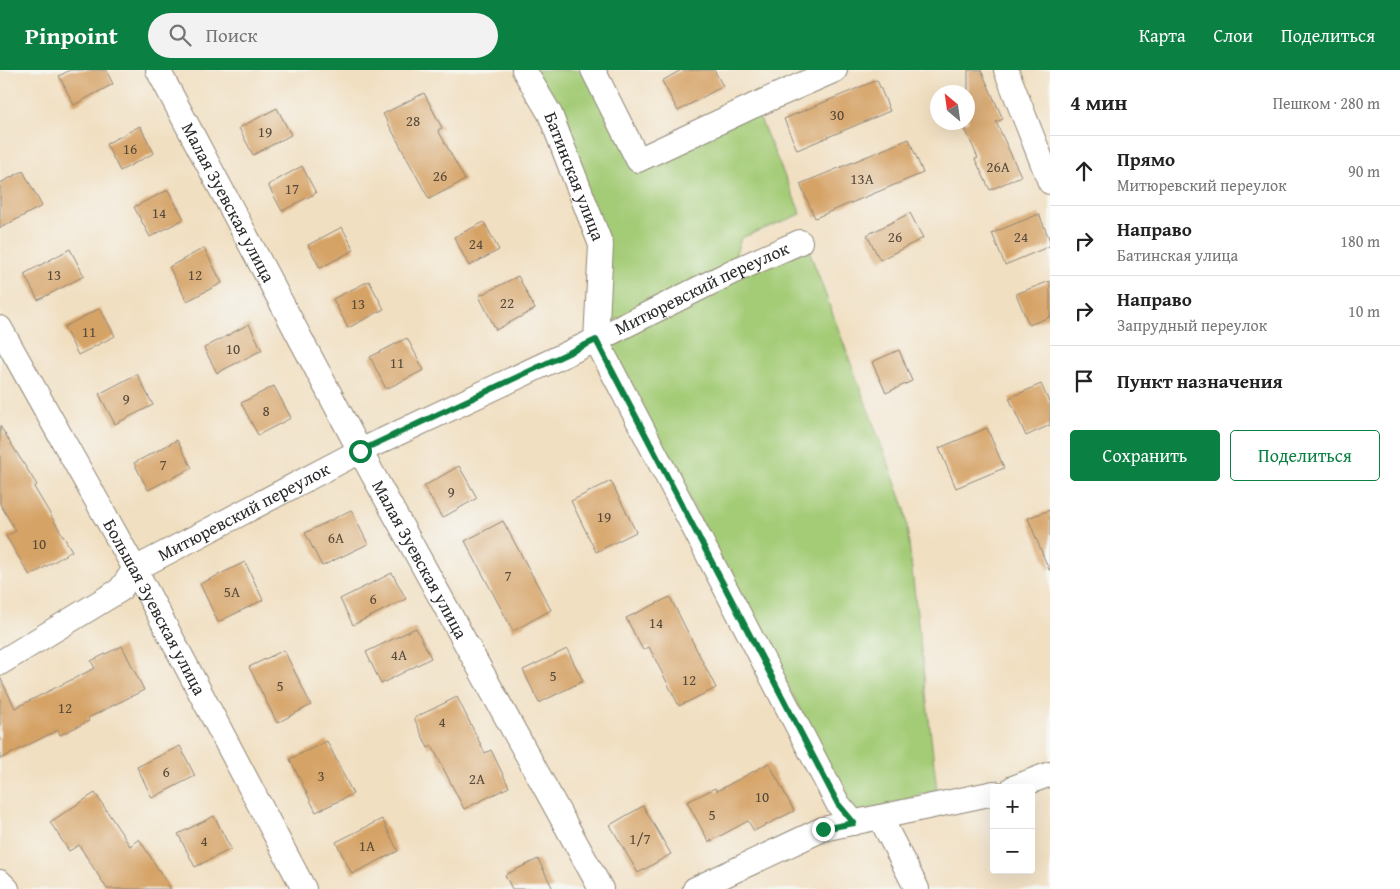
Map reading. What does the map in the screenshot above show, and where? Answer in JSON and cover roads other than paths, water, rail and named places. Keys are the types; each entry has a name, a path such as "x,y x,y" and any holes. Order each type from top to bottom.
{"street":[{"name":"Малая Зуевская улица","path":"158,70 360,451 602,889"},
{"name":"Батинская улица","path":"524,70 550,114 601,245 596,340"},
{"path":"592,70 638,160 835,70"},
{"path":"1006,70 1050,182"},
{"name":"Митюревский переулок","path":"0,663 120,590 135,569 360,451 596,340 732,272 800,242"},
{"name":"Большая Зуевская улица","path":"0,328 135,569 304,889"},
{"path":"596,340 838,804 854,823"},
{"path":"1023,784 1050,774"},
{"path":"695,889 823,829 990,794"},
{"path":"880,817 918,889"},
{"path":"0,882 6,889"}]}
